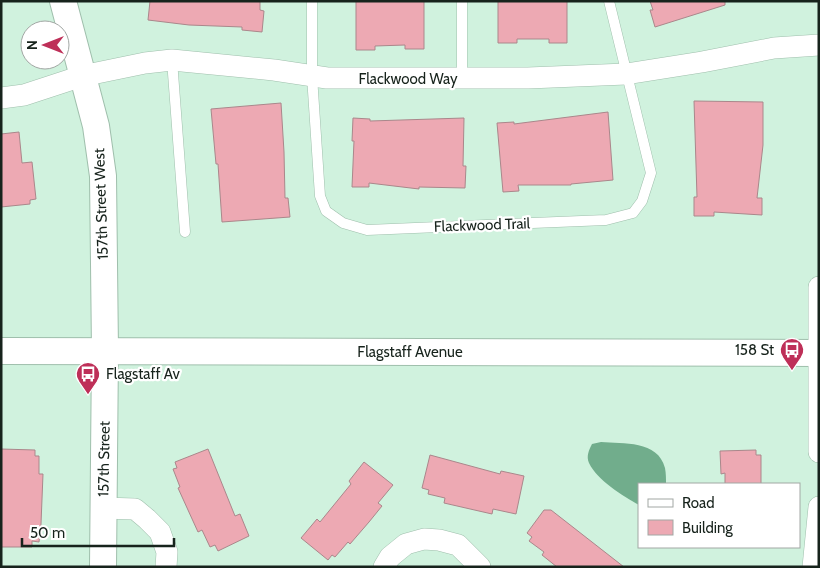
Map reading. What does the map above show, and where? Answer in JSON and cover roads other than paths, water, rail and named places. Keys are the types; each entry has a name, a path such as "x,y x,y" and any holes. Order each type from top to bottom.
{"street":[{"name":"157th Street West","path":"63,1 97,133 103,176 105,351"},
{"name":"Flackwood Way","path":"1,98 24,94 82,76 145,63 172,60 274,70 327,78 528,78 626,74 774,48 819,45"},
{"path":"819,287 819,452"},
{"name":"Flagstaff Avenue","path":"1,351 819,353"},
{"name":"157th Street","path":"103,567 105,351"},
{"path":"813,567 819,507"},
{"path":"104,508 135,509 147,519 160,532 167,552 166,567"},
{"path":"384,567 390,557 406,544 424,539 458,544 480,567"}],"lane":[{"name":"Flackwood Trail","path":"312,1 312,76 320,196 326,211 342,223 367,230 606,220 633,213 642,202 651,173 609,1"},
{"path":"462,1 462,79"},
{"path":"172,60 185,232"}],"place":[{"name":"158 St","path":"792,371"},
{"name":"Flagstaff Av","path":"88,395"}]}
